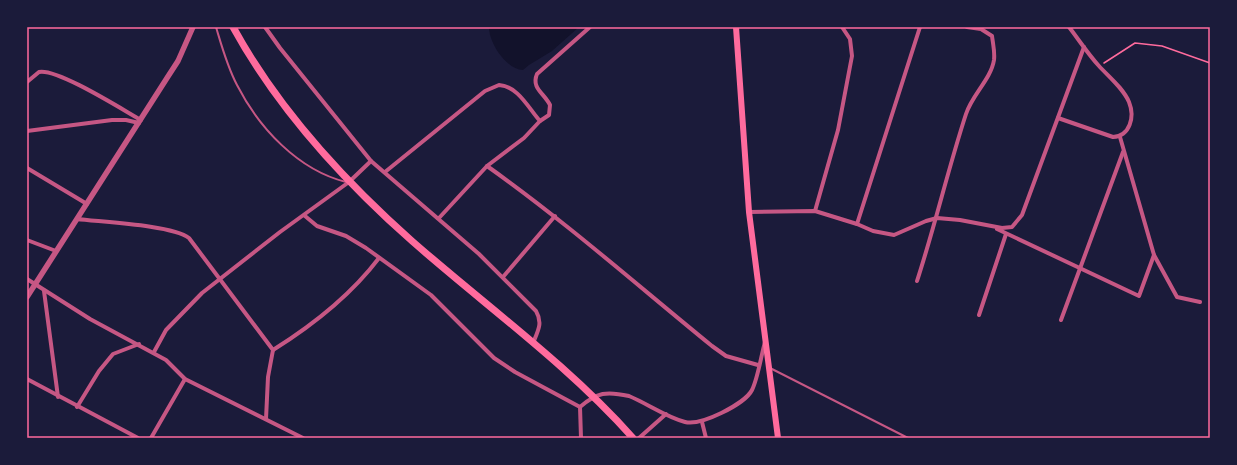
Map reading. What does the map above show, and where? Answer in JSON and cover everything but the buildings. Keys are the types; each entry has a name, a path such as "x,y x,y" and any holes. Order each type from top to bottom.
{"highway":[{"path":"236,28 287,110 349,182 413,242 533,342 593,396 633,438"}],"main road":[{"path":"736,27 749,212 778,438"}],"street":[{"path":"27,298 178,61 193,27"},
{"path":"265,27 280,48 372,161 439,218 503,277 536,311 540,317 540,327 533,342"},
{"path":"439,218 487,166 524,138 549,115 550,105 536,87 536,76 590,27"},
{"path":"814,211 838,130 852,56 850,39 842,27"},
{"path":"857,224 920,27"},
{"path":"917,281 937,218 966,113 974,96 990,73 994,60 992,36 981,30 967,27"},
{"path":"1058,118 1113,137 1120,137 1128,129 1130,122 1129,102 1124,94 1099,66 1069,27"},
{"path":"749,212 814,211 857,224 873,231 894,235 926,221 937,218 1008,228 1016,225 1084,47"},
{"path":"27,82 39,72 51,73 81,86 140,122"},
{"path":"385,172 485,91 496,85 504,85 511,89 526,103 540,122"},
{"path":"27,131 112,120 140,122"},
{"path":"1120,137 1123,152 1154,255 1177,297 1200,302"},
{"path":"1061,320 1123,152"},
{"path":"154,352 166,330 190,304 280,232 305,216 349,182 372,161"},
{"path":"487,166 555,216 712,346 726,356 758,365"},
{"path":"27,168 87,204"},
{"path":"305,216 317,226 356,241 439,302 470,336 494,358 515,372 580,407"},
{"path":"503,277 555,216"},
{"path":"77,219 167,229 184,234 198,249 273,350"},
{"path":"990,226 1139,296 1154,255"},
{"path":"979,315 1006,234"},
{"path":"27,240 56,251"},
{"path":"266,419 268,377 273,350 326,312 365,276 379,258"},
{"path":"27,279 90,319 154,352 166,360 185,379 302,438"},
{"path":"44,291 58,397"},
{"path":"580,407 593,396 602,394 620,394 638,400 685,422 702,422 722,412 749,395 754,384 765,341"},
{"path":"77,407 99,371 113,354 139,344"},
{"path":"27,379 58,397 138,438"},
{"path":"151,438 185,379"},
{"path":"580,407 581,438"},
{"path":"639,438 666,414"},
{"path":"702,422 706,438"}],"lane":[{"path":"216,27 227,62 237,86 273,137 294,156 316,170 349,182"},
{"path":"769,367 908,438"}],"path":[{"path":"1099,66 1135,43 1162,46 1210,64"}],"shaded area":[{"path":"489,27 579,27 552,51 523,70 517,69 511,65 500,54 492,40"}]}
